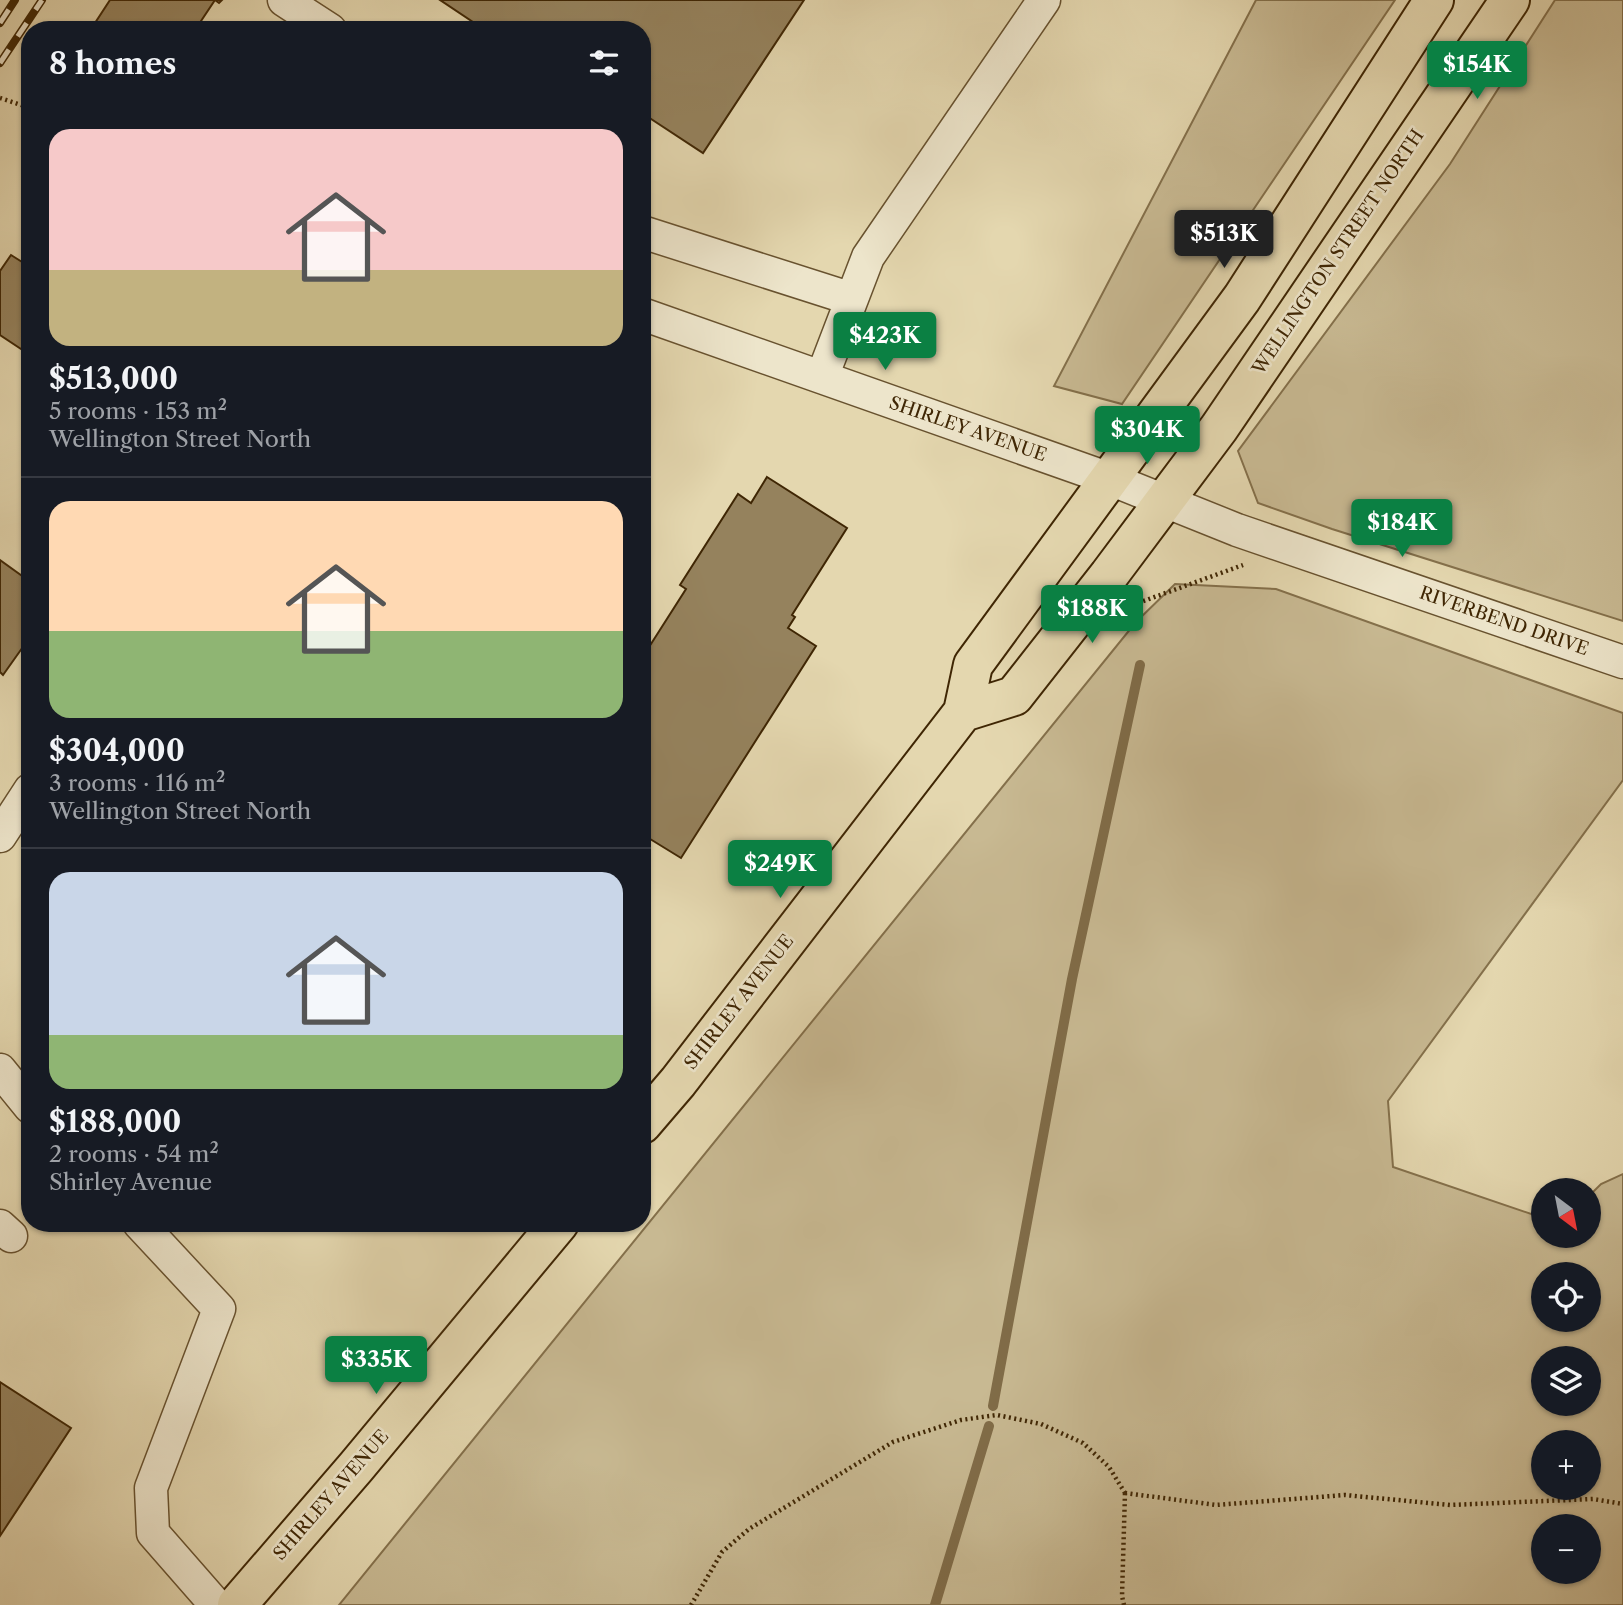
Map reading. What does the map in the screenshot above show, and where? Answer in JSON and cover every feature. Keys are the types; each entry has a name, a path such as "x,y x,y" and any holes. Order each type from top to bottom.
{"main road":[{"path":"1110,479 1242,298 1434,0"},
{"name":"WELLINGTON STREET NORTH","path":"1164,502 1219,428 1510,0"},
{"name":"SHIRLEY AVENUE","path":"651,1113 963,712 973,665 1110,479"},
{"path":"963,712 1013,696 1164,502"},
{"name":"SHIRLEY AVENUE","path":"237,1605 552,1232"}],"street":[{"path":"284,0 316,21"},
{"path":"822,377 868,257 1044,0"},
{"path":"651,235 852,299"},
{"name":"SHIRLEY AVENUE","path":"651,317 1110,479"},
{"name":"RIVERBEND DRIVE","path":"1110,479 1164,502 1290,548 1623,662"},
{"path":"0,836 21,804"},
{"path":"0,1070 21,1096"},
{"path":"147,1232 219,1309 151,1488 153,1533 216,1605"}],"path":[{"path":"0,98 21,105"},
{"path":"1138,603 1290,548"},
{"path":"691,1605 722,1552 749,1529 893,1442 961,1420 997,1415 1041,1424 1083,1443 1109,1467 1125,1493 1124,1605"},
{"path":"1125,1493 1216,1505 1345,1495 1450,1505 1593,1499 1623,1504"}],"shaded area":[{"path":"1256,0 1395,0 1122,404 1054,386"},
{"path":"1555,0 1623,0 1623,621 1258,503 1238,451 1450,164"},
{"path":"1175,584 1276,589 1623,713 1623,780 1388,1101 1393,1167 1531,1214 1531,1248 1601,1248 1601,1184 1623,1174 1623,1605 339,1605 641,1232 651,1232 651,1220 1136,622"}],"building":[{"path":"110,0 215,0 201,21 96,21"},
{"path":"440,0 804,0 703,153 651,119 651,21 472,21"},
{"path":"11,255 21,261 21,349 0,335 0,271"},
{"path":"767,477 847,528 792,615 795,617 788,628 816,646 681,858 651,840 651,644 686,589 680,585 738,494 751,503"},
{"path":"0,560 21,575 21,650 3,675 0,672"},
{"path":"0,1382 71,1428 0,1536"}],"waterway":[{"path":"993,1406 1072,979 1140,665"},
{"path":"935,1605 989,1426"}],"railway":[{"path":"0,23 15,0"},
{"path":"28,21 42,0"},
{"path":"0,63 21,32"}]}
